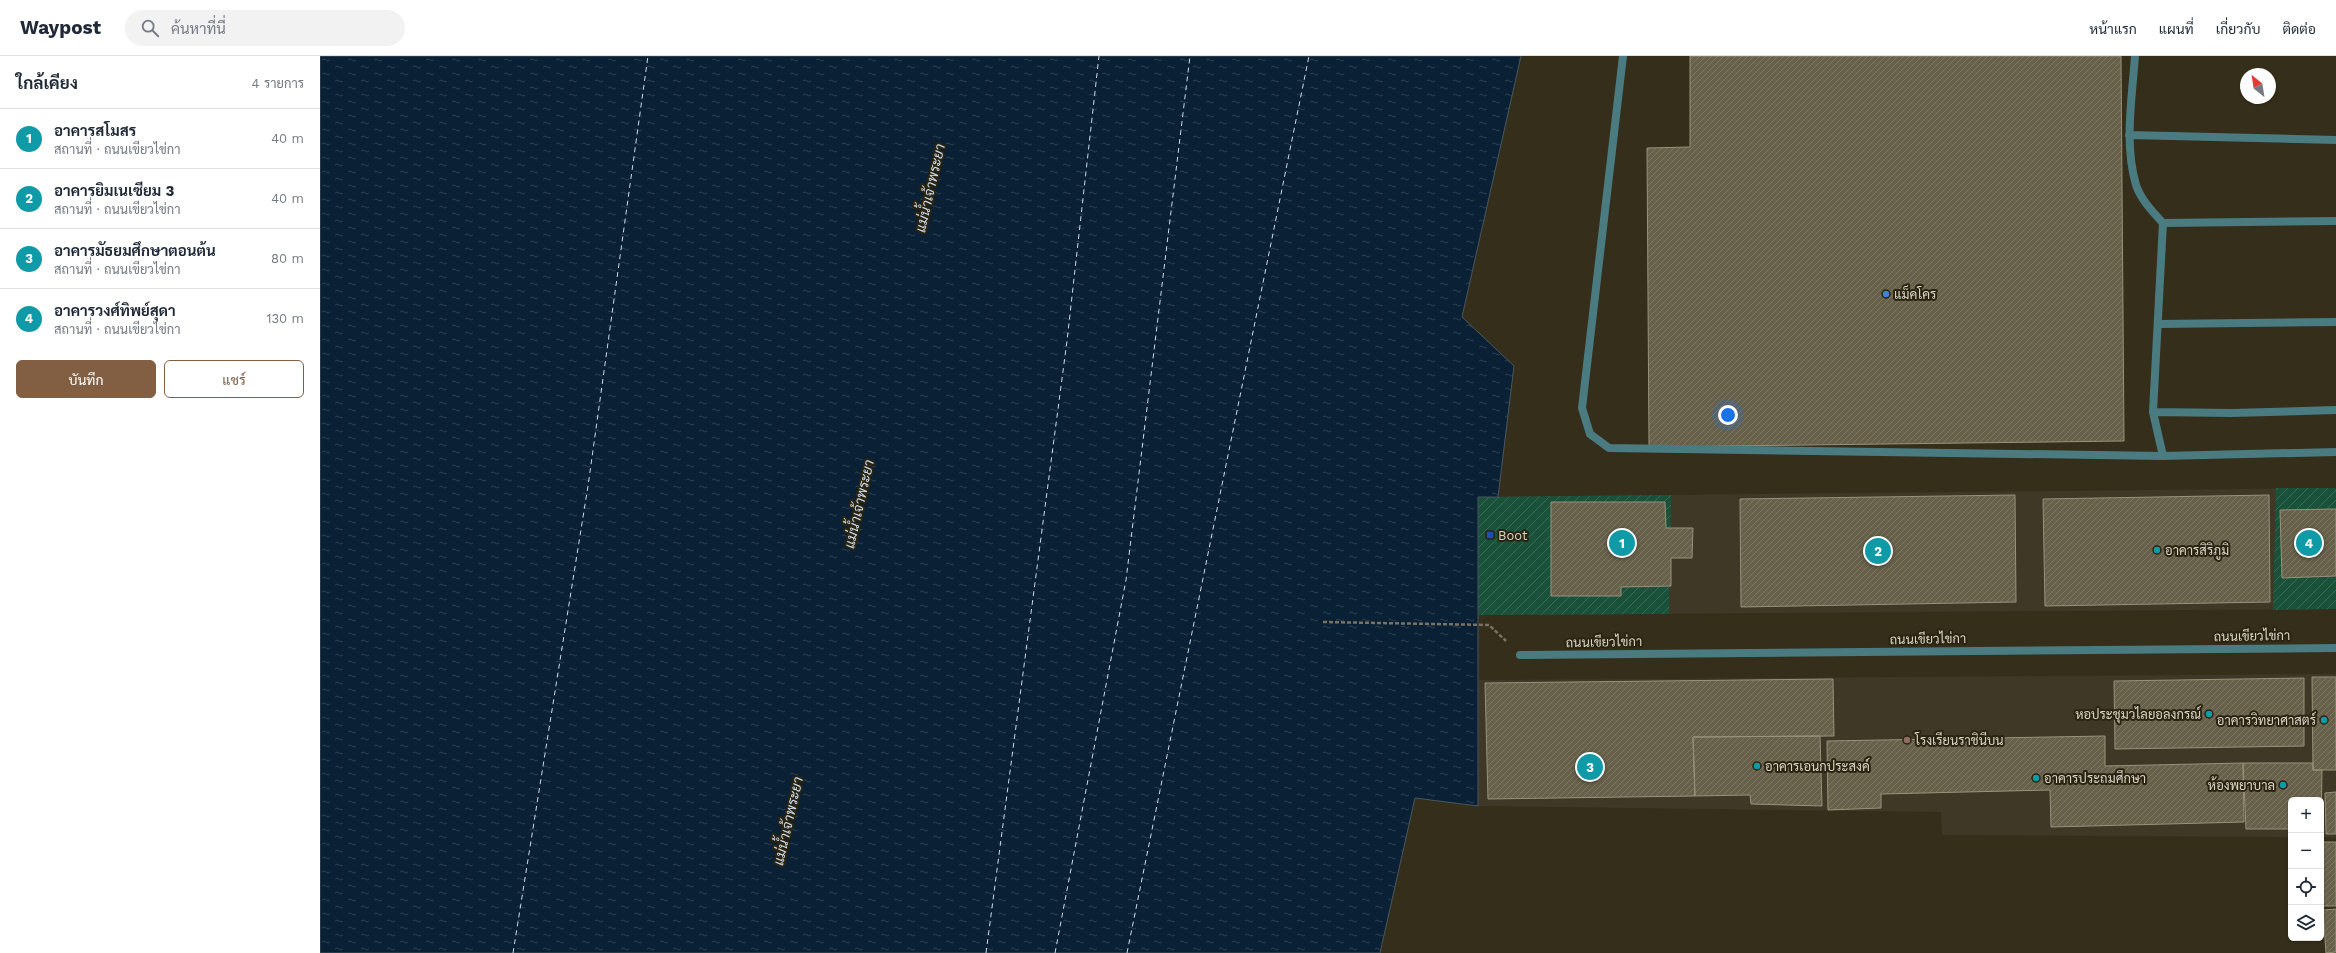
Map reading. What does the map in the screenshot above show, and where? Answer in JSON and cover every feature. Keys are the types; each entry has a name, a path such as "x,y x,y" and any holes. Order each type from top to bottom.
{"street":[{"path":"1622,56 1582,408 1590,434 1609,448 2163,456 2336,452"},
{"path":"2135,56 2129,135 2136,186 2148,207 2163,223 2159,324 2153,412 2163,456"},
{"path":"2129,135 2336,140"},
{"path":"2163,223 2336,221"},
{"path":"2159,324 2336,322"},
{"path":"2153,412 2232,413 2336,410"},
{"name":"ถนนเขียวไข่กา","path":"1520,655 2336,648"}],"path":[{"path":"1323,622 1489,625"}],"shaded area":[{"path":"2336,488 2336,609 1478,615 1478,497"},
{"name":"โรงเรียนราชินีบน","path":"2336,674 2336,838 2324,837 2324,797 2288,797 2288,837 1942,835 1941,812 1478,806 1479,680"}],"green space":[{"path":"2276,488 2336,488 2336,609 2273,610"},
{"path":"1671,495 1669,614 1478,615 1478,497"}],"water":[{"name":"แม่น้ำเจ้าพระยา","path":"320,56 1521,56 1462,317 1514,366 1498,497 1478,497 1478,806 1415,798 1380,953 320,953"}],"building":[{"name":"แม็คโคร","path":"1690,56 2121,56 2124,441 1649,447 1647,148 1690,147"},
{"path":"2015,495 2016,602 1741,607 1740,499"},
{"name":"อาคารสิริภูมิ","path":"2269,495 2270,602 2045,606 2043,499"},
{"path":"1551,502 1665,502 1666,528 1693,528 1692,558 1671,558 1671,586 1621,587 1621,596 1551,596"},
{"path":"2336,509 2336,576 2282,578 2280,510"},
{"name":"อาคารวิทยาศาสตร์","path":"2312,677 2336,677 2336,770 2313,770"},
{"name":"หอประชุมวไลยอลงกรณ์","path":"2304,678 2304,746 2115,749 2114,681"},
{"path":"1833,679 1834,736 1693,737 1695,796 1488,799 1485,683"},
{"name":"อาคารเอนกประสงค์","path":"1820,736 1822,806 1751,804 1750,795 1695,796 1693,737"},
{"name":"อาคารประถมศึกษา","path":"2105,736 2105,766 2243,763 2244,822 2051,827 2050,790 1881,794 1881,808 1828,810 1827,741"},
{"name":"ห้องพยาบาล","path":"2243,763 2313,763 2313,770 2322,770 2321,797 2288,797 2288,829 2246,829"},
{"path":"2336,792 2336,834 2326,834 2325,793"},
{"path":"2324,842 2336,842 2336,906 2324,906"},
{"path":"2336,909 2336,952 2326,953 2324,910"}],"ferry route":[{"path":"513,953 588,486 648,56"},
{"path":"986,953 1067,341 1099,56"},
{"path":"1055,953 1126,580 1190,56"},
{"path":"1127,953 1309,56"}],"place":[{"name":"แม็คโคร","path":"1886,294"},
{"name":"Boot","path":"1490,535"},
{"name":"อาคารสโมสร","path":"1622,543"},
{"name":"อาคารวงศ์ทิพย์สุดา","path":"2309,543"},
{"name":"อาคารสิริภูมิ","path":"2157,550"},
{"name":"อาคารยิมเนเซียม 3","path":"1878,551"},
{"name":"หอประชุมวไลยอลงกรณ์","path":"2209,714"},
{"name":"อาคารวิทยาศาสตร์","path":"2324,720"},
{"name":"โรงเรียนราชินีบน","path":"1907,740"},
{"name":"อาคารเอนกประสงค์","path":"1757,766"},
{"name":"อาคารมัธยมศึกษาตอนต้น","path":"1590,767"},
{"name":"อาคารประถมศึกษา","path":"2036,778"},
{"name":"ห้องพยาบาล","path":"2283,785"}]}
